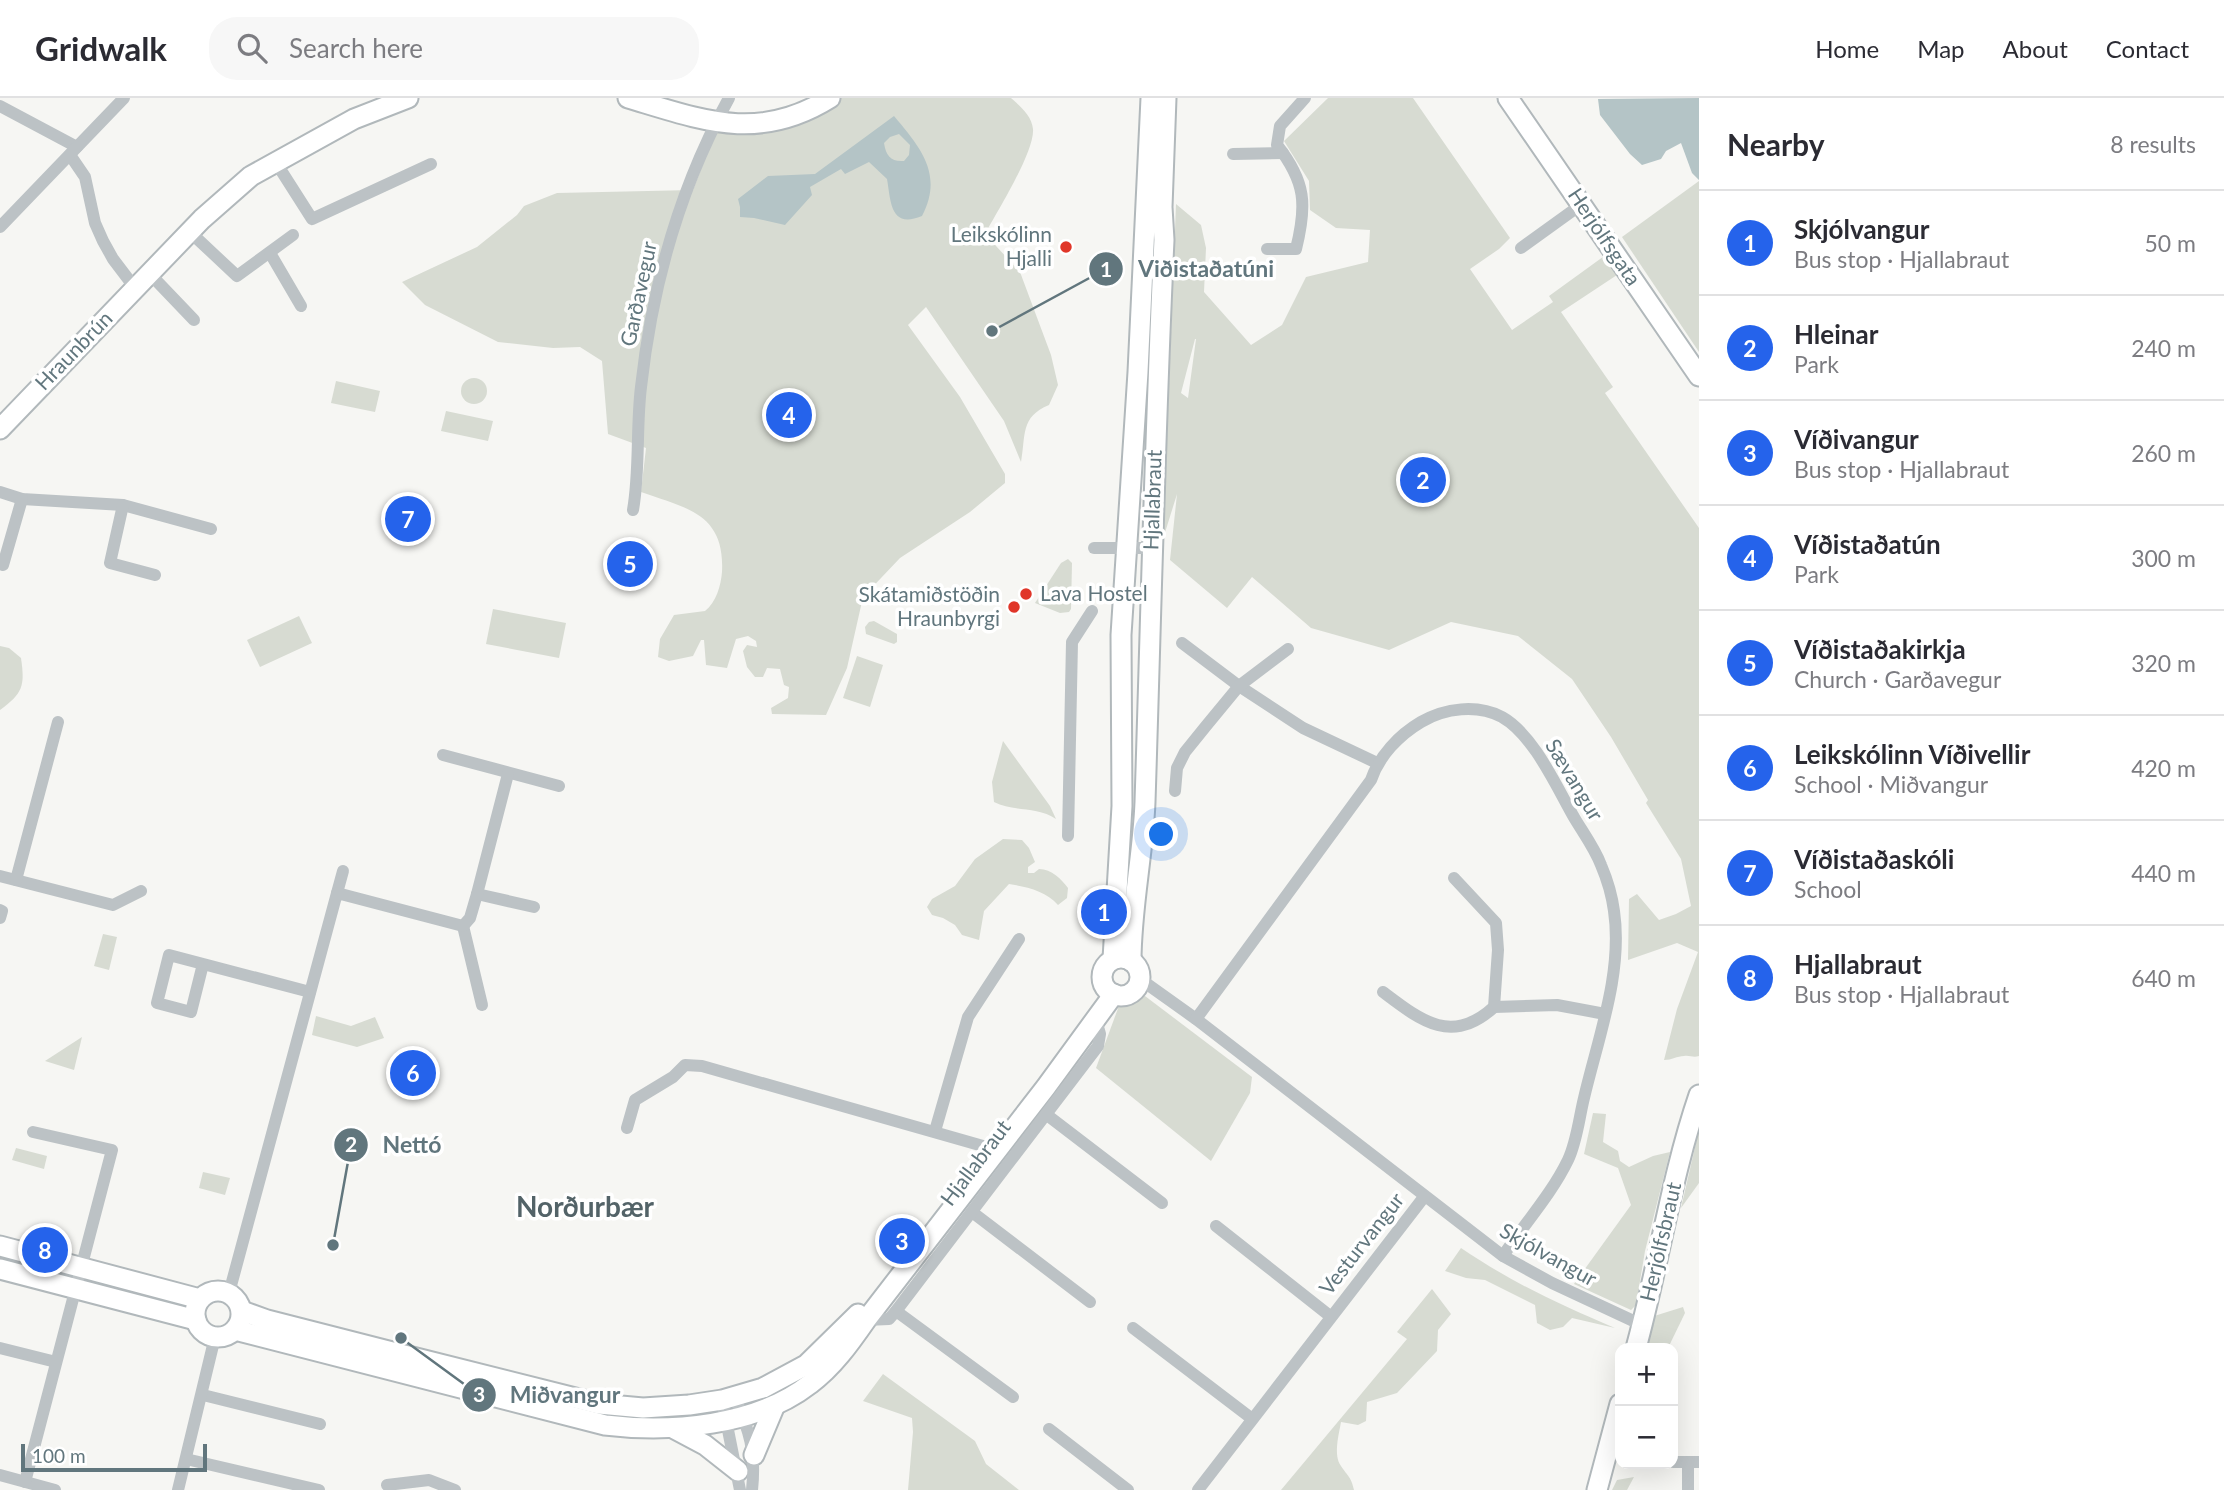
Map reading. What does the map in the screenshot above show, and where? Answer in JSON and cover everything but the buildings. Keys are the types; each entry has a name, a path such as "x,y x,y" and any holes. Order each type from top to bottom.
{"main road":[{"name":"Hraunbrún","path":"0,429 190,232 243,183 275,161 354,119 408,98"},
{"path":"628,98 674,112 734,125 777,120 800,113 830,98"},
{"path":"1151,98 1155,165"},
{"path":"1155,165 1166,98"},
{"name":"Herjólfsgata","path":"1508,98 1699,376"},
{"name":"Hjallabraut","path":"1122,960 1131,933 1140,871 1145,806 1151,548 1164,240 1155,165"},
{"name":"Hjallabraut","path":"1122,960 1121,635 1155,165"},
{"path":"1122,960 1137,967 1140,979 1128,994 1109,990 1102,973 1104,968 1122,960"},
{"name":"Hjallabraut","path":"242,1311 267,1320 599,1404 656,1408 728,1398 763,1388 806,1364 850,1324 1096,1020 1109,990"},
{"name":"Hjallabraut","path":"235,1330 563,1416 627,1428 673,1428 735,1418 775,1405 802,1391 848,1347 993,1148 1093,1004 1109,990"},
{"name":"Herjólfsbraut","path":"1637,1343 1685,1137 1699,1095"},
{"path":"0,1246 200,1299"},
{"path":"0,1269 196,1320"},
{"path":"219,1290 229,1293 237,1300 242,1311 242,1318 235,1330 222,1337 205,1333 196,1320 195,1311 200,1299 219,1290"},
{"path":"754,1455 775,1405"},
{"path":"1597,1490 1613,1460 1620,1406"},
{"path":"673,1428 705,1445 739,1480"}],"street":[{"path":"0,227 124,98"},
{"name":"Garðavegur","path":"634,510 641,390 657,288 684,199 716,122 729,98"},
{"path":"1267,249 1296,249 1304,209 1297,177 1277,145 1280,126 1306,98"},
{"path":"0,106 74,151 85,177 95,223 103,241 135,288"},
{"path":"1233,154 1283,153"},
{"path":"275,161 312,219 431,164"},
{"path":"1521,248 1582,204"},
{"path":"190,232 237,276 293,235"},
{"path":"270,253 301,306"},
{"path":"150,274 194,320"},
{"path":"0,492 22,499 123,505 211,529"},
{"path":"0,565 4,565 22,499"},
{"path":"123,505 110,563 155,575"},
{"path":"1094,548 1151,548"},
{"path":"1068,836 1072,642 1092,611"},
{"path":"1182,643 1239,686 1303,728 1377,763"},
{"path":"1175,791 1177,768 1185,752 1239,686 1288,649"},
{"name":"Sævangur","path":"1196,1019 1358,799 1371,780 1377,763 1413,726 1447,711 1482,710 1501,716 1523,735 1541,760 1601,864 1614,911 1616,938 1615,960 1605,1014 1570,1156 1546,1200 1503,1255"},
{"path":"16,880 58,722"},
{"path":"443,755 559,786"},
{"path":"463,926 470,918 508,774"},
{"path":"229,1293 343,871"},
{"path":"0,876 113,905 141,891"},
{"path":"1383,992 1419,1019 1443,1028 1462,1026 1482,1019 1494,1007 1498,950 1496,923 1454,878"},
{"path":"337,893 463,926"},
{"path":"477,894 534,906"},
{"path":"0,910 0,918"},
{"path":"463,926 482,1005"},
{"path":"935,1131 968,1017 1019,939"},
{"path":"203,964 191,1012 156,1003 169,955 310,992"},
{"name":"Skjólvangur","path":"1140,979 1503,1255 1552,1283 1642,1325"},
{"path":"1494,1007 1558,1005 1605,1014"},
{"name":"Hjallabraut","path":"896,1311 1098,1046 1100,1034 1096,1020"},
{"path":"627,1128 635,1100 673,1077 685,1065 702,1066 993,1148"},
{"path":"1047,1115 1161,1203"},
{"path":"25,1482 111,1150 33,1132"},
{"name":"Vesturvangur","path":"1198,1490 1424,1196"},
{"name":"Hjallabraut","path":"972,1212 1090,1301"},
{"name":"Vesturvangur","path":"1216,1226 1330,1316"},
{"path":"866,1320 889,1319 896,1311 1013,1397"},
{"path":"1133,1328 1251,1418"},
{"path":"178,1490 215,1337"},
{"path":"0,1348 56,1362"},
{"path":"203,1395 320,1424"},
{"path":"728,1398 754,1455 752,1490"},
{"path":"735,1418 739,1480"},
{"path":"1049,1429 1128,1490"},
{"path":"186,1459 319,1490"},
{"path":"1688,1490 1693,1462"},
{"path":"0,1475 55,1490"},
{"path":"387,1485 429,1480 455,1490"}],"shaded area":[{"path":"841,98 1011,98 1025,112 1033,129 1028,152 985,234 1020,272 1051,355 1058,385 1049,405 1033,415 1029,421 1024,435 1021,462 1004,421 926,307 908,325 960,397 1005,474 1005,483 970,512 900,558 863,597 847,668 826,715 772,714 771,708 788,698 789,687 784,685 780,669 767,668 763,677 755,677 747,667 743,651 747,645 757,647 756,641 748,636 736,639 727,668 706,665 704,640 701,640 693,656 669,661 658,657 660,639 674,615 705,611 712,603 722,572 721,552 710,525 700,516 641,492 646,448 608,434 602,361 580,347 553,348 498,342 425,305 402,282 477,247 517,215 524,206 557,193 693,190 716,130 827,107"},
{"path":"1328,98 1413,98 1510,238 1470,269 1512,330 1553,302 1549,296 1607,254 1620,273 1561,312 1613,387 1605,393 1699,528 1699,1056 1664,1060 1677,1009 1698,952 1677,943 1628,960 1629,899 1637,894 1659,920 1691,906 1681,859 1646,803 1648,800 1611,737 1572,679 1518,636 1451,622 1389,650 1311,628 1252,577 1227,608 1170,560 1177,494 1163,539 1176,204 1201,225 1206,248 1204,292 1251,345 1282,325 1306,277 1368,262 1370,230 1336,228 1310,210 1309,181 1284,141","holes":["1196,339 1188,398 1181,393"]},
{"path":"1699,98 1699,180 1692,173 1681,143 1666,151 1661,159 1642,165 1630,154 1600,115 1598,99"},
{"path":"894,116 920,150 930,174 931,187 922,216 904,219 898,216 891,204 887,179 869,162 845,174 841,169 810,187 812,195 785,225 740,217 738,199 768,176 815,174","holes":["899,134 910,145 909,155 904,161 899,161 890,157 884,143"]},
{"path":"1699,181 1699,352 1622,237"},
{"path":"474,378 484,381 487,391 484,401 474,404 464,401 461,391 464,381"},
{"path":"336,381 380,391 375,412 331,403"},
{"path":"446,411 493,421 488,441 441,431"},
{"path":"1068,559 1072,563 1069,612 1060,613 1035,603 1061,563"},
{"path":"493,609 566,623 559,658 486,644"},
{"path":"299,616 312,643 260,667 247,640"},
{"path":"874,621 897,634 897,642 894,644 866,634 865,627"},
{"path":"0,646 9,648 21,658 23,676 21,688 14,699 0,710"},
{"path":"857,656 883,665 870,707 843,698"},
{"path":"1003,741 1050,806 1056,819 1041,812 994,802 992,782"},
{"path":"1003,839 1022,840 1035,862 1028,867 1028,873 1044,869 1052,873 1068,888 1067,898 1058,905 1042,893 1009,884 984,911 979,940 962,935 955,925 932,915 927,907 932,899 955,886 975,859"},
{"path":"103,934 117,937 109,970 94,966"},
{"path":"1141,993 1252,1077 1250,1093 1211,1161 1096,1068 1120,1003"},
{"path":"316,1016 351,1026 375,1017 384,1038 357,1047 312,1035"},
{"path":"82,1037 74,1070 45,1061"},
{"path":"1593,1113 1606,1114 1603,1142 1618,1151 1620,1161 1629,1167 1670,1152 1645,1251 1636,1305 1631,1310 1574,1284 1631,1205 1618,1168 1584,1154"},
{"path":"1699,1130 1699,1183 1681,1208"},
{"path":"16,1148 47,1156 44,1169 12,1160"},
{"path":"203,1172 230,1178 225,1195 199,1188"},
{"path":"1461,1248 1536,1292 1615,1328 1572,1318 1563,1327 1550,1330 1537,1323 1535,1305 1485,1280 1466,1278 1445,1271"},
{"path":"1432,1289 1451,1314 1438,1330 1437,1351 1397,1393 1367,1402 1366,1421 1358,1425 1341,1422 1337,1456 1354,1490 1281,1490 1407,1339 1397,1332"},
{"path":"1683,1307 1685,1313 1670,1343 1645,1343 1651,1317"},
{"path":"883,1374 975,1441 986,1464 1019,1490 908,1490 912,1418 863,1401"},
{"path":"1634,1477 1627,1490 1612,1490 1617,1480"}],"place":[{"name":"Leikskólinn Hjalli","path":"1066,247"},
{"name":"Viðistaðatúni","path":"992,331"},
{"name":"Víðistaðatún","path":"789,415"},
{"name":"Hleinar","path":"1423,480"},
{"name":"Víðistaðaskóli","path":"408,519"},
{"name":"Víðistaðakirkja","path":"630,564"},
{"name":"Lava Hostel","path":"1026,594"},
{"name":"Skátamiðstöðin Hraunbyrgi","path":"1014,607"},
{"name":"Skjólvangur","path":"1104,912"},
{"name":"Leikskólinn Víðivellir","path":"413,1073"},
{"name":"Víðivangur","path":"902,1241"},
{"name":"Nettó","path":"333,1245"},
{"name":"Hjallabraut","path":"45,1250"},
{"name":"Miðvangur","path":"401,1338"}],"district":[{"name":"Norðurbær","path":"585,1207"}]}
